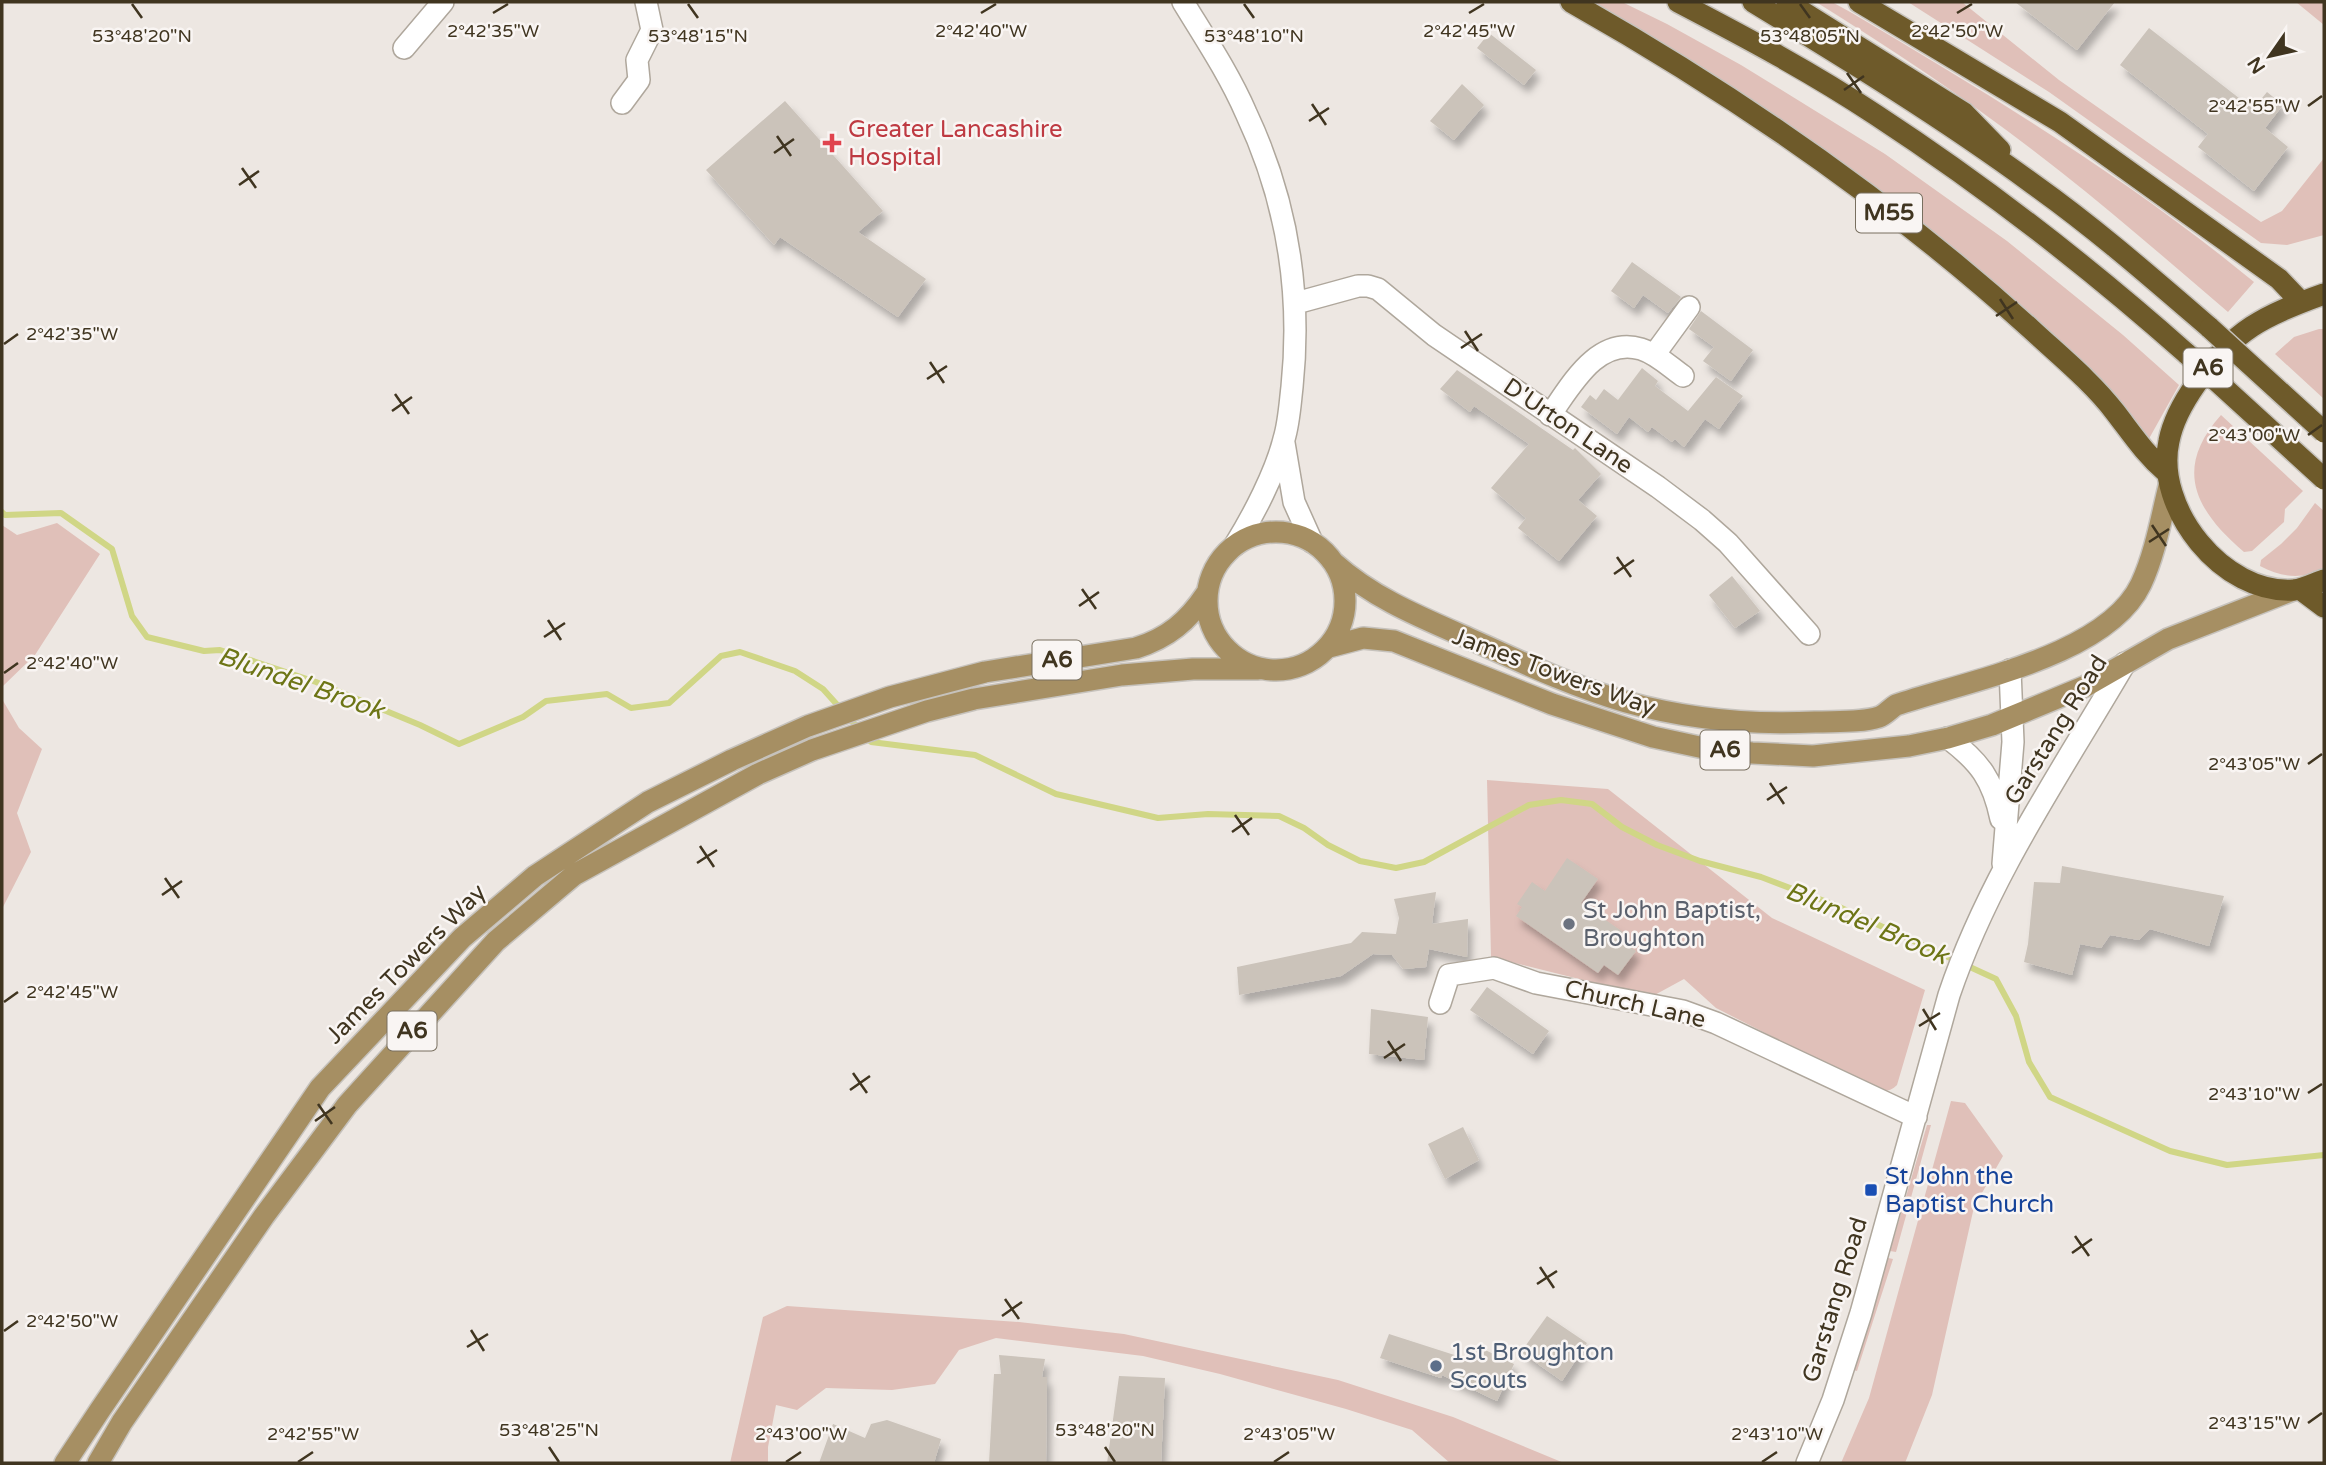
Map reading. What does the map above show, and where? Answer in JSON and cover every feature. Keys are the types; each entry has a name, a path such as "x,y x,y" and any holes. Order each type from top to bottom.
{"highway":[{"name":"M55","path":"1571,2 1613,25 1773,129 1903,223 2031,330 2100,396 2168,479"},
{"path":"1678,2 1829,87 1908,137 2062,248 2187,354 2324,479"},
{"path":"1753,2 1891,87 2033,184 2108,241 2210,328 2324,432"},
{"path":"1787,2 1964,113 2033,184"},
{"path":"1859,2 2060,122 2279,279 2317,297"},
{"name":"A6","path":"2317,297 2256,322 2214,359 2185,400 2173,425 2168,443 2168,479 2179,512 2193,536 2212,556 2251,581 2268,587 2296,589 2324,580"},
{"path":"2296,589 2324,607"}],"main road":[{"name":"Garstang Road","path":"2010,670 2073,645 2098,632 2118,617 2140,586 2157,536 2168,479"},
{"name":"A6","path":"1206,594 1215,567 1235,545 1253,536 1273,532 1293,534 1312,542 1334,563 1343,584 1345,606 1340,628 1328,647 1317,658 1289,670 1258,669"},
{"name":"James Towers Way","path":"1334,563 1365,589 1390,603 1505,655 1580,687 1669,712 1755,722 1880,717 1896,705 2010,670"},
{"name":"Garstang Road","path":"2125,663 2179,634 2296,589"},
{"name":"James Towers Way","path":"65,1463 320,1088 462,939 535,876 648,802 808,726 890,697 985,672 1153,643 1182,625 1206,594"},
{"path":"1206,594 1207,614 1213,633 1225,649 1240,662 1258,669"},
{"name":"James Towers Way","path":"1328,647 1363,638 1394,640 1552,704 1653,737 1704,748 1813,756 1854,753 1948,738 2011,718 2086,686 2125,663"},
{"name":"James Towers Way","path":"98,1463 122,1422 264,1216 347,1105 496,941 574,875 758,774 811,750 927,711 974,699 1122,676 1193,669 1258,669"}],"street":[{"path":"404,48 443,2"},
{"path":"622,103 639,80 637,60 652,30 646,2"},
{"path":"1183,2 1235,90 1261,149 1283,222 1296,303 1294,363 1284,441 1257,508 1235,545"},
{"name":"D'Urton Lane","path":"1296,303 1358,286 1378,289 1434,335 1658,487 1702,520 1728,543 1809,634"},
{"path":"1654,355 1689,307"},
{"path":"1550,415 1580,373 1598,356 1619,348 1642,349 1683,376"},
{"path":"1284,441 1294,502 1312,542"},
{"name":"Garstang Road","path":"1807,1463 1833,1400 1861,1313 1965,950 2001,873 2125,663"},
{"name":"Garstang Road","path":"2001,873 2013,757 2010,670"},
{"path":"1948,738 1982,768 1989,778 1998,806 2004,849"},
{"name":"Church Lane","path":"1440,1003 1449,975 1494,968 1536,983 1683,1011 1716,1023 1916,1117"}],"shaded area":[{"path":"1593,2 1622,2 1741,65 1885,154 2007,241 2123,335 2179,385 2146,444 1794,130 1726,83"},
{"path":"1816,2 1832,2 2007,107 2109,173 2207,244 2254,282 2228,312 2032,149 1941,83"},
{"path":"1908,2 1962,2 2059,80 2261,222 2282,211 2324,158 2324,235 2287,245 2261,243 2049,92"},
{"path":"2296,2 2324,2 2324,25"},
{"path":"2324,329 2324,399 2275,354 2294,337"},
{"path":"2221,415 2303,491 2285,509 2284,522 2252,551 2244,552 2227,536 2213,520 2196,488 2194,471 2197,453"},
{"path":"2315,503 2324,511 2324,570 2292,576 2260,566 2261,560 2297,528"},
{"path":"57,523 100,554 35,655 2,687 2,525 17,535"},
{"path":"2,699 19,728 42,749 17,813 31,852 2,909"},
{"path":"1487,780 1608,789 1772,918 1925,990 1897,1085 1887,1091 1875,1089 1716,1008 1684,979 1651,997 1491,957"},
{"path":"1951,1101 1965,1103 2003,1156 1974,1207 1932,1395 1905,1463 1841,1463 1869,1398"},
{"path":"1927,1125 1931,1125 1896,1252 1890,1251"},
{"path":"1888,1258 1893,1259 1857,1371 1853,1370"},
{"path":"787,1306 1019,1322 1124,1334 1338,1380 1453,1417 1564,1463 1450,1463 1412,1430 1220,1374 1143,1356 996,1338 959,1350 935,1384 892,1390 826,1388 797,1410 776,1405 768,1447 768,1463 730,1463 763,1317"}],"building":[{"path":"2015,2 2115,2 2077,50"},
{"path":"2149,28 2253,109 2267,92 2283,105 2265,128 2288,147 2254,191 2198,147 2208,134 2120,65"},
{"path":"1489,33 1536,70 1524,85 1477,48"},
{"path":"1462,84 1484,105 1454,140 1430,121"},
{"path":"785,101 883,211 858,232 926,279 898,317 780,237 774,245 706,170"},
{"path":"1632,262 1681,297 1668,313 1643,295 1634,308 1611,291"},
{"path":"1701,311 1753,350 1731,381 1703,361 1714,347 1689,329"},
{"path":"1642,368 1658,381 1655,386 1688,411 1716,377 1743,396 1719,429 1705,419 1684,447 1675,439 1672,442 1652,427 1648,432 1629,417 1617,434 1581,407 1590,395 1596,400 1604,389 1618,400"},
{"path":"1457,370 1573,450 1575,448 1601,474 1578,500 1597,516 1559,561 1518,528 1526,518 1491,488 1529,444 1474,406 1470,412 1440,389"},
{"path":"1732,576 1760,611 1735,628 1709,595"},
{"name":"St John Baptist, Broughton","path":"1567,858 1598,879 1581,903 1623,932 1618,939 1636,951 1618,975 1604,965 1598,973 1516,916 1522,907 1517,904 1532,882 1545,891"},
{"path":"2062,866 2224,896 2209,946 2150,929 2139,940 2110,935 2101,948 2080,944 2072,975 2024,962 2034,882 2060,883"},
{"path":"1436,892 1432,924 1468,919 1467,957 1429,949 1426,967 1403,969 1392,955 1373,954 1341,976 1239,995 1237,967 1351,943 1362,932 1396,934 1399,918 1394,899"},
{"path":"1487,987 1549,1031 1533,1054 1470,1010"},
{"path":"1371,1009 1428,1017 1424,1060 1369,1054"},
{"path":"1463,1127 1479,1160 1445,1179 1428,1144"},
{"path":"1547,1316 1587,1343 1562,1381 1521,1352"},
{"path":"1389,1334 1470,1360 1477,1346 1514,1364 1497,1401 1442,1375 1441,1378 1380,1358"},
{"path":"999,1355 1045,1359 1042,1377 1047,1377 1046,1463 989,1463 994,1374 1001,1374"},
{"path":"1119,1376 1165,1378 1161,1463 1107,1463"},
{"path":"887,1420 941,1439 934,1463 819,1463 833,1424 865,1438 871,1424"}],"waterway":[{"name":"Blundel Brook","path":"2,512 5,515 61,513 112,549 132,616 147,637 204,651 220,650 316,682 459,744 523,717 546,701 607,694 631,708 669,703 721,656 740,652 795,671 823,689 859,729"},
{"name":"Blundel Brook","path":"866,737 871,742 975,755 1056,794 1158,818 1208,814 1279,816 1360,861 1396,868 1424,862 1529,805 1561,800 1592,804 1622,827 1657,845 1700,861 1761,877 1835,905 1996,979 2016,1016 2029,1062 2050,1097 2170,1151 2227,1165 2324,1155"}],"place":[{"name":"Greater Lancashire Hospital","path":"832,143"},
{"name":"St John Baptist, Broughton","path":"1569,924"},
{"name":"St John the Baptist Church","path":"1871,1190"},
{"name":"1st Broughton Scouts","path":"1436,1366"}]}
